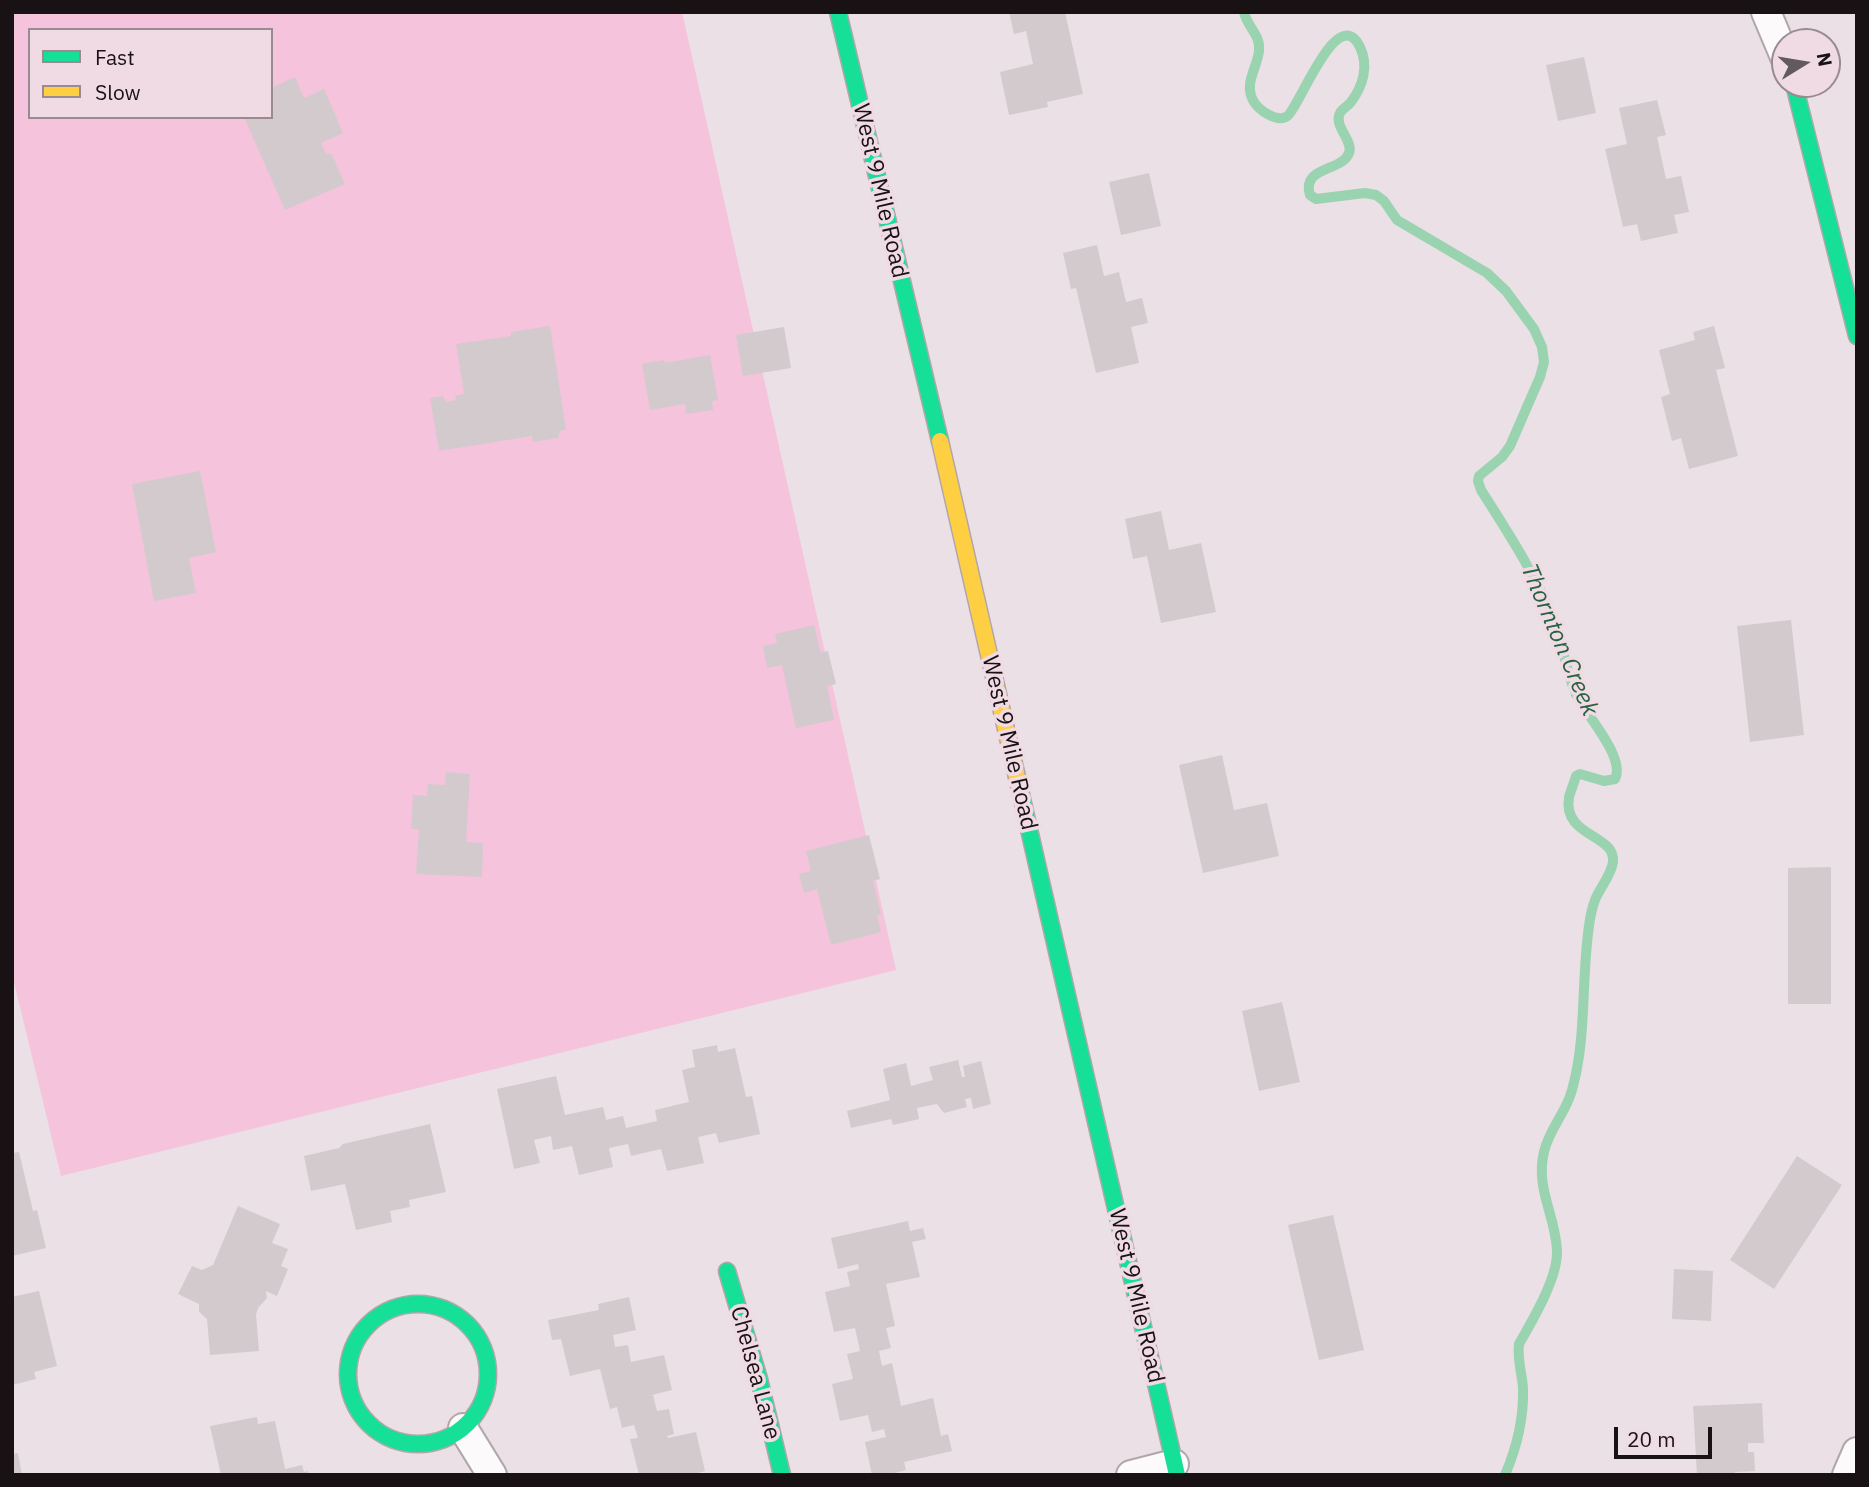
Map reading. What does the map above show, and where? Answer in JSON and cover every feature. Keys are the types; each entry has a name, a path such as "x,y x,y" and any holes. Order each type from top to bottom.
{"street":[{"name":"West 9 Mile Road","path":"838,12 951,491 1175,1469"},
{"path":"1798,98 1857,336"},
{"name":"Chelsea Lane","path":"727,1271 759,1378 782,1475"},
{"path":"407,1304 430,1304 453,1313 471,1327 482,1346 488,1368 486,1390 478,1411 463,1428 444,1439 422,1444 400,1442 380,1433 362,1417 351,1395 348,1371 352,1348 365,1327 383,1312 407,1304"},
{"path":"463,1428 492,1475"},
{"path":"1847,1475 1857,1452"},
{"path":"1131,1475 1175,1469"}],"shaded area":[{"path":"12,12 682,12 896,970 61,1176 12,974"}],"building":[{"path":"1009,12 1065,12 1083,94 1047,102 1048,107 1009,115 1000,72 1033,64 1026,31 1014,34"},
{"path":"1584,57 1596,113 1558,121 1546,65"},
{"path":"295,77 304,98 324,89 343,133 321,143 326,154 331,153 345,184 285,210 245,119 273,119 273,87"},
{"path":"1657,100 1666,135 1657,137 1666,179 1681,176 1689,212 1674,215 1678,233 1641,241 1637,224 1623,227 1605,149 1627,144 1619,108"},
{"path":"1149,173 1161,226 1121,235 1109,182"},
{"path":"1097,245 1104,276 1119,272 1126,302 1142,298 1148,323 1131,327 1139,363 1096,373 1076,288 1071,289 1063,253"},
{"path":"550,326 566,430 560,431 558,438 533,442 532,436 439,451 430,398 443,396 446,402 456,400 455,396 464,394 456,344 511,336 511,332"},
{"path":"1714,326 1725,368 1716,370 1738,456 1689,469 1681,438 1672,441 1661,397 1670,394 1659,350 1695,340 1693,332"},
{"path":"784,327 791,368 743,376 736,335"},
{"path":"710,355 718,400 712,401 713,410 686,414 685,404 650,410 642,364"},
{"path":"200,471 216,552 189,558 196,593 154,601 132,484"},
{"path":"1161,511 1169,550 1201,543 1216,612 1161,623 1147,556 1133,559 1125,519"},
{"path":"1791,620 1804,735 1750,742 1737,626"},
{"path":"814,625 821,653 828,651 836,684 827,686 834,720 796,728 782,665 767,668 763,646 777,643 775,634"},
{"path":"1222,755 1234,810 1267,803 1279,856 1203,873 1179,765"},
{"path":"446,772 470,774 466,842 483,843 482,877 416,874 419,829 411,829 413,795 427,796 428,784 445,785"},
{"path":"869,835 880,879 873,881 881,914 877,915 881,932 831,945 817,889 804,893 799,874 811,871 806,851"},
{"path":"1831,867 1831,1004 1788,1004 1788,868"},
{"path":"1282,1002 1300,1082 1259,1091 1242,1011"},
{"path":"717,1045 718,1052 735,1048 746,1097 752,1096 760,1134 719,1143 716,1133 698,1137 704,1163 667,1171 661,1149 631,1156 628,1144 609,1148 613,1167 579,1175 572,1146 553,1150 551,1136 534,1140 540,1163 514,1169 497,1089 556,1076 565,1115 603,1107 606,1120 623,1116 626,1128 657,1121 655,1110 689,1102 682,1070 695,1067 692,1050"},
{"path":"958,1060 962,1077 965,1077 963,1066 981,1061 991,1104 973,1109 971,1098 965,1099 967,1107 944,1113 937,1104 917,1108 919,1119 893,1125 891,1119 851,1128 847,1111 890,1100 883,1069 906,1063 911,1086 933,1080 929,1067"},
{"path":"430,1124 446,1192 409,1200 410,1207 390,1211 392,1222 356,1230 345,1184 311,1191 304,1156"},
{"path":"19,1152 33,1211 37,1210 46,1248 12,1256 12,1153"},
{"path":"1797,1156 1842,1185 1774,1289 1730,1260"},
{"path":"238,1206 280,1224 272,1243 288,1249 281,1266 288,1269 277,1296 266,1291 267,1298 258,1308 256,1315 259,1351 210,1355 207,1319 199,1312 199,1304 178,1294 192,1266 202,1270 213,1265"},
{"path":"1333,1215 1364,1350 1319,1360 1288,1225"},
{"path":"908,1221 910,1231 923,1228 926,1239 912,1242 920,1277 886,1284 895,1326 886,1328 891,1348 879,1351 882,1366 892,1363 901,1406 933,1398 941,1436 948,1434 952,1451 904,1462 906,1470 887,1475 872,1475 865,1442 886,1437 884,1429 872,1432 868,1415 840,1421 832,1384 853,1379 847,1354 860,1351 855,1328 834,1332 825,1292 850,1286 847,1272 859,1269 858,1264 838,1269 831,1238"},
{"path":"1674,1269 1713,1271 1711,1321 1672,1319"},
{"path":"39,1291 57,1366 34,1372 36,1379 12,1385 12,1297"},
{"path":"629,1297 636,1330 613,1335 615,1347 628,1345 631,1362 664,1355 672,1390 644,1397 653,1395 657,1411 669,1409 674,1434 667,1436 668,1438 696,1432 705,1471 691,1475 639,1475 630,1439 638,1438 634,1425 622,1428 617,1407 610,1409 600,1369 570,1376 561,1339 552,1340 548,1320 599,1310 598,1304"},
{"path":"1762,1403 1764,1443 1748,1443 1748,1452 1754,1452 1755,1471 1735,1472 1735,1475 1697,1475 1693,1406"},
{"path":"257,1417 258,1424 275,1421 285,1469 302,1465 304,1472 308,1471 309,1475 221,1475 210,1426"},
{"path":"18,1453 22,1475 12,1475 12,1454"}],"waterway":[{"name":"Thornton Creek","path":"1244,12 1259,45 1250,83 1251,95 1254,102 1273,117 1286,117 1292,111 1319,62 1340,37 1351,36 1363,54 1361,83 1339,118 1349,144 1349,153 1339,164 1311,179 1310,195 1316,199 1365,193 1376,195 1384,201 1397,220 1487,273 1506,291 1534,329 1542,347 1544,362 1540,377 1510,446 1502,457 1479,476 1478,481 1540,590 1556,626 1576,694 1610,748 1617,770 1615,779 1604,781 1580,774 1576,776 1569,797 1569,810 1573,820 1606,846 1612,853 1613,862 1595,900 1590,920 1577,1070 1566,1106 1544,1152 1542,1178 1556,1238 1556,1262 1543,1299 1519,1344 1523,1388 1521,1422 1505,1475"}],"traffic: fast":[{"path":"838,12 940,441"},
{"path":"1798,98 1857,336"},
{"path":"1017,777 1177,1475"},
{"path":"727,1271 759,1379 782,1475"},
{"path":"418,1304 445,1309 467,1325 483,1347 488,1374 483,1401 467,1423 445,1439 418,1444 391,1439 369,1423 353,1401 348,1374 353,1347 369,1325 391,1309 418,1304"}],"traffic: slow":[{"path":"940,441 1017,777"}]}
